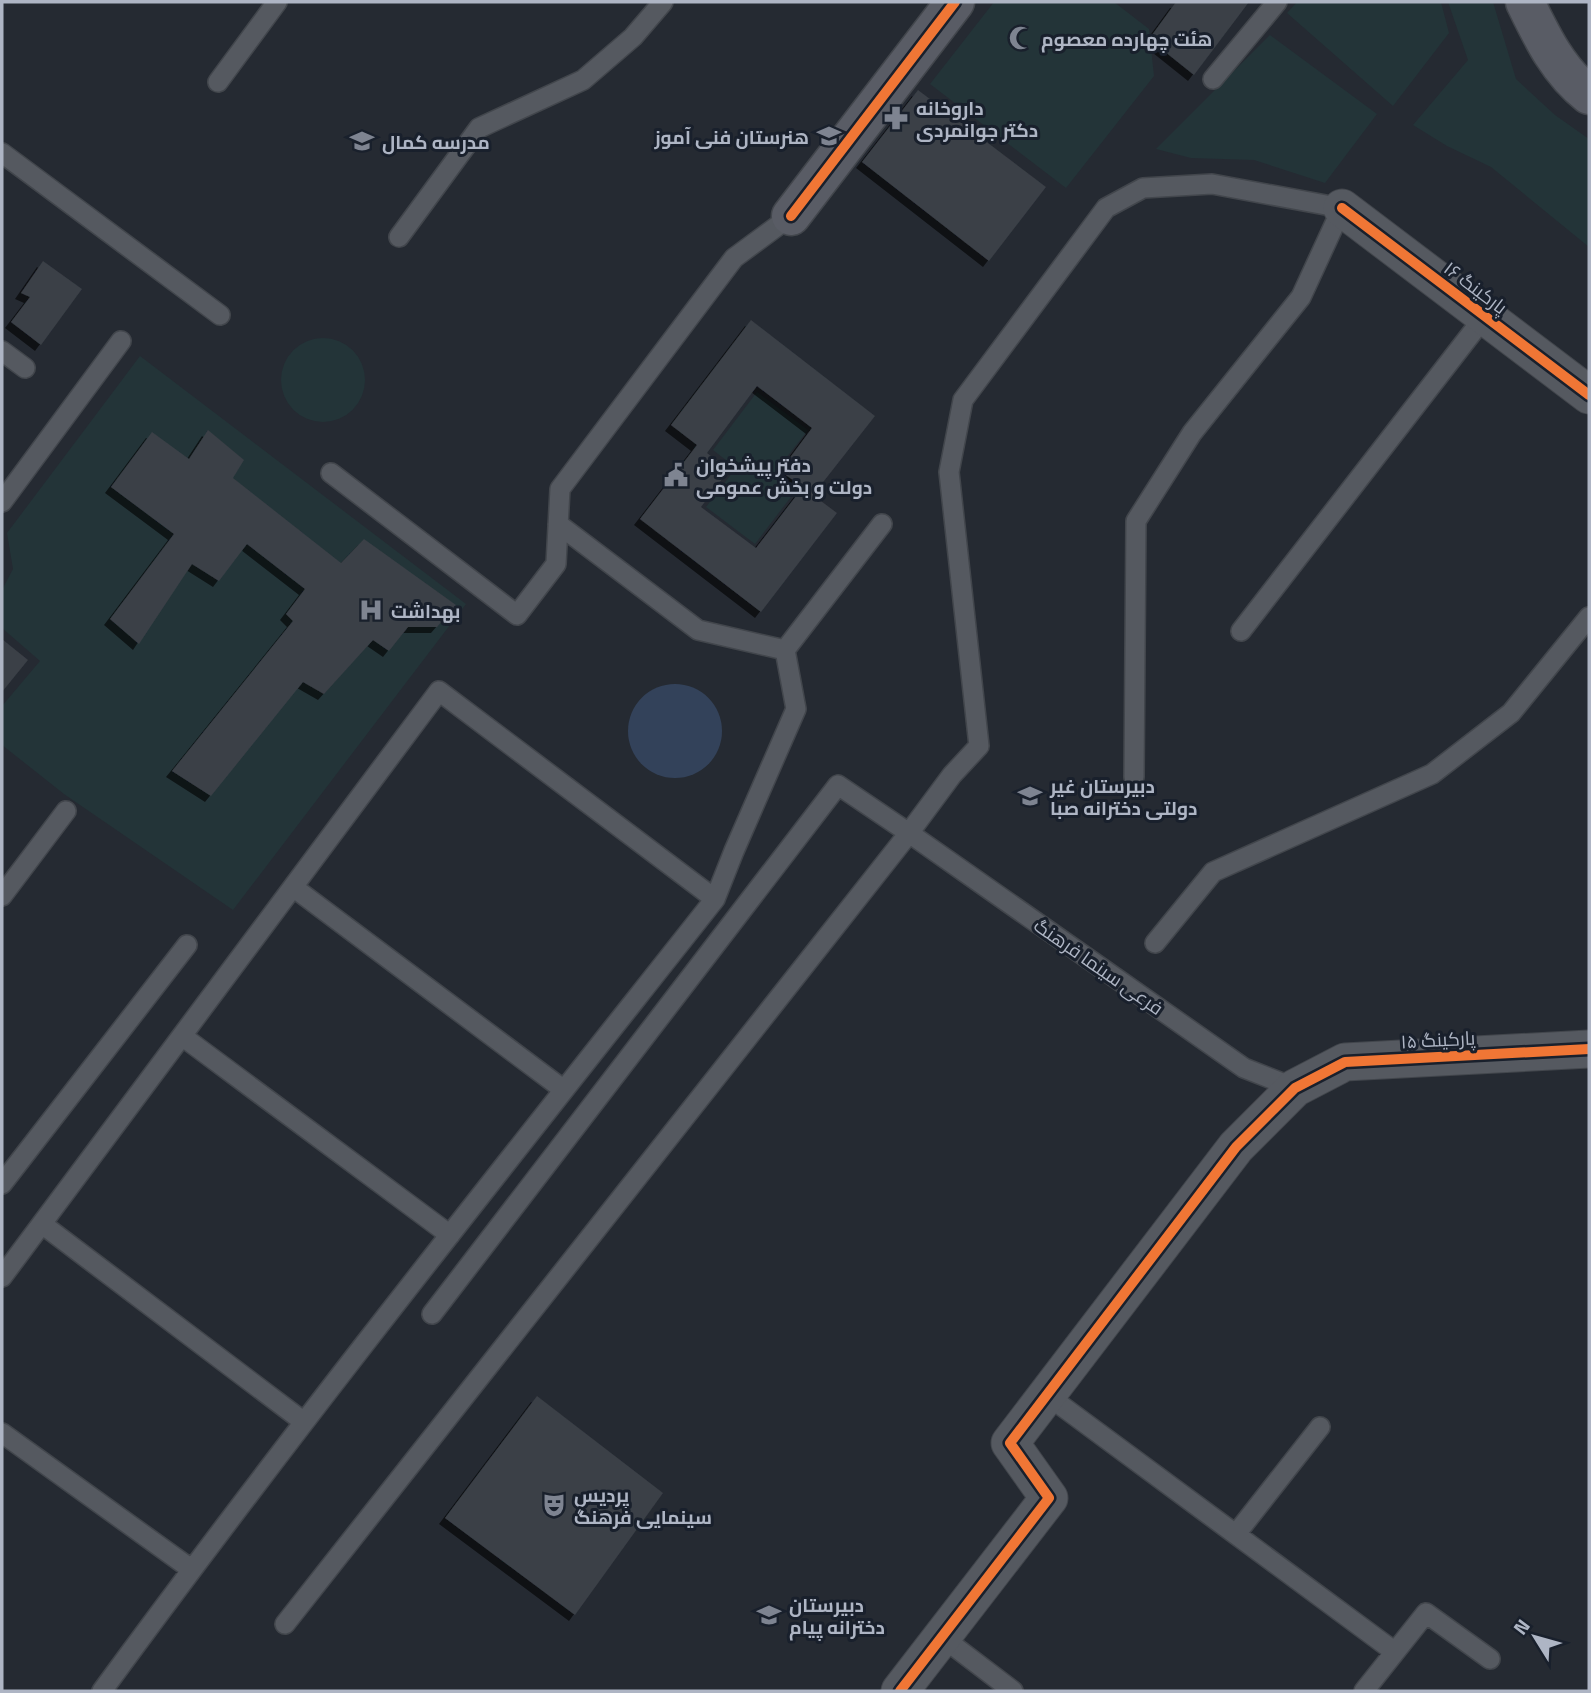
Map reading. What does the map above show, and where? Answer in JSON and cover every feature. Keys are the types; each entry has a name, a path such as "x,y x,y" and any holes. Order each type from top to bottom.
{"street":[{"path":"791,216 956,2"},
{"path":"1525,2 1546,46 1574,83 1589,95"},
{"name":"پارکینگ ۱۶","path":"1342,208 1589,395"},
{"name":"پارکینگ ۱۵","path":"942,1637 1049,1498 1010,1443 1236,1147 1294,1088 1345,1062 1589,1049"},
{"path":"900,1691 942,1637"}],"lane":[{"path":"218,82 277,2"},
{"path":"399,237 480,128 583,80 633,37 663,2"},
{"path":"1213,79 1277,2"},
{"path":"2,153 220,315"},
{"path":"285,1623 952,775 979,746 949,472 963,400 1105,208 1143,188 1212,184 1342,208 1301,297 1192,433 1136,521 1134,777"},
{"path":"331,473 517,615 556,564 560,489 734,258 791,216"},
{"path":"1241,631 1485,316"},
{"path":"2,502 121,341"},
{"path":"2,351 24,368"},
{"path":"558,524 698,630 785,650"},
{"path":"102,1691 304,1422 715,899 796,709 785,650 882,524"},
{"path":"1155,943 1213,872 1432,774 1511,713 1589,617"},
{"path":"2,1278 439,691 715,899"},
{"name":"فرعی سینما فرهنگ","path":"432,1314 838,785 1244,1068 1294,1088"},
{"path":"2,896 66,811"},
{"path":"293,887 564,1090"},
{"path":"2,1184 187,945"},
{"path":"182,1036 450,1235"},
{"path":"42,1224 304,1422"},
{"path":"1046,1395 1395,1652"},
{"path":"1236,1534 1320,1427"},
{"path":"2,1433 191,1569"},
{"path":"1364,1691 1426,1613 1490,1659"},
{"path":"942,1637 1013,1691"}],"shaded area":[{"path":"994,2 1114,2 1149,29 1154,76 1066,188 930,84"},
{"path":"1297,2 1441,2 1449,33 1393,106 1287,13"},
{"path":"1448,2 1493,2 1516,79 1555,115 1589,139 1589,247 1491,167 1447,146 1413,125 1468,60"},
{"path":"1270,35 1377,114 1325,183 1254,160 1191,158 1156,149"},
{"path":"315,338 331,338 347,345 358,356 365,372 362,396 353,410 331,422 315,422 299,415 288,404 281,388 281,372 288,356 299,345"},
{"path":"140,356 466,604 233,910 64,794 2,745 2,706 40,661 2,628 2,590 13,569 7,533"},
{"path":"757,392 808,430 775,472 797,489 755,544 706,507 736,468 713,450"}],"water":[{"path":"675,684 693,688 708,698 718,713 722,731 718,749 708,764 693,774 675,778 657,774 642,764 632,749 628,731 632,713 642,698 657,688"}],"building":[{"path":"1176,2 1249,2 1194,75 1149,39"},
{"path":"918,90 1046,187 989,261 862,162"},
{"path":"43,261 82,289 41,345 11,322 30,297 21,293"},
{"path":"751,320 875,416 813,495 837,513 761,612 640,519 697,445 671,425","holes":["757,386 812,428 780,471 803,487 756,548 701,507 729,470 707,453"]},
{"name":"بهداشت","path":"208,430 244,460 233,478 341,563 364,539 456,605 437,627 408,627 389,651 373,640 324,694 303,682 211,796 172,771 293,621 286,614 305,589 247,544 219,581 192,564 139,644 110,619 174,534 111,487 152,432 189,459"},
{"path":"2,639 28,660 2,692"},
{"name":"پردیس سینمایی فرهنگ","path":"537,1396 663,1493 575,1615 445,1518"}],"cycle path":[{"path":"791,216 955,2"},
{"path":"1342,208 1589,395"},
{"path":"900,1691 1049,1498 1010,1443 1236,1147 1295,1088 1345,1062 1589,1049"}],"place":[{"name":"هئت چهارده معصوم","path":"1021,38"},
{"name":"داروخانه دکتر جوانمردی","path":"896,118"},
{"name":"هنرستان فنی آموز","path":"829,136"},
{"name":"مدرسه کمال","path":"362,141"},
{"name":"دفتر پیشخوان دولت و بخش عمومی","path":"676,475"},
{"name":"بهداشت","path":"371,610"},
{"name":"دبیرستان غیر دولتی دخترانه صبا","path":"1030,796"},
{"name":"پردیس سینمایی فرهنگ","path":"554,1505"},
{"name":"دبیرستان دخترانه پیام","path":"769,1615"}]}
